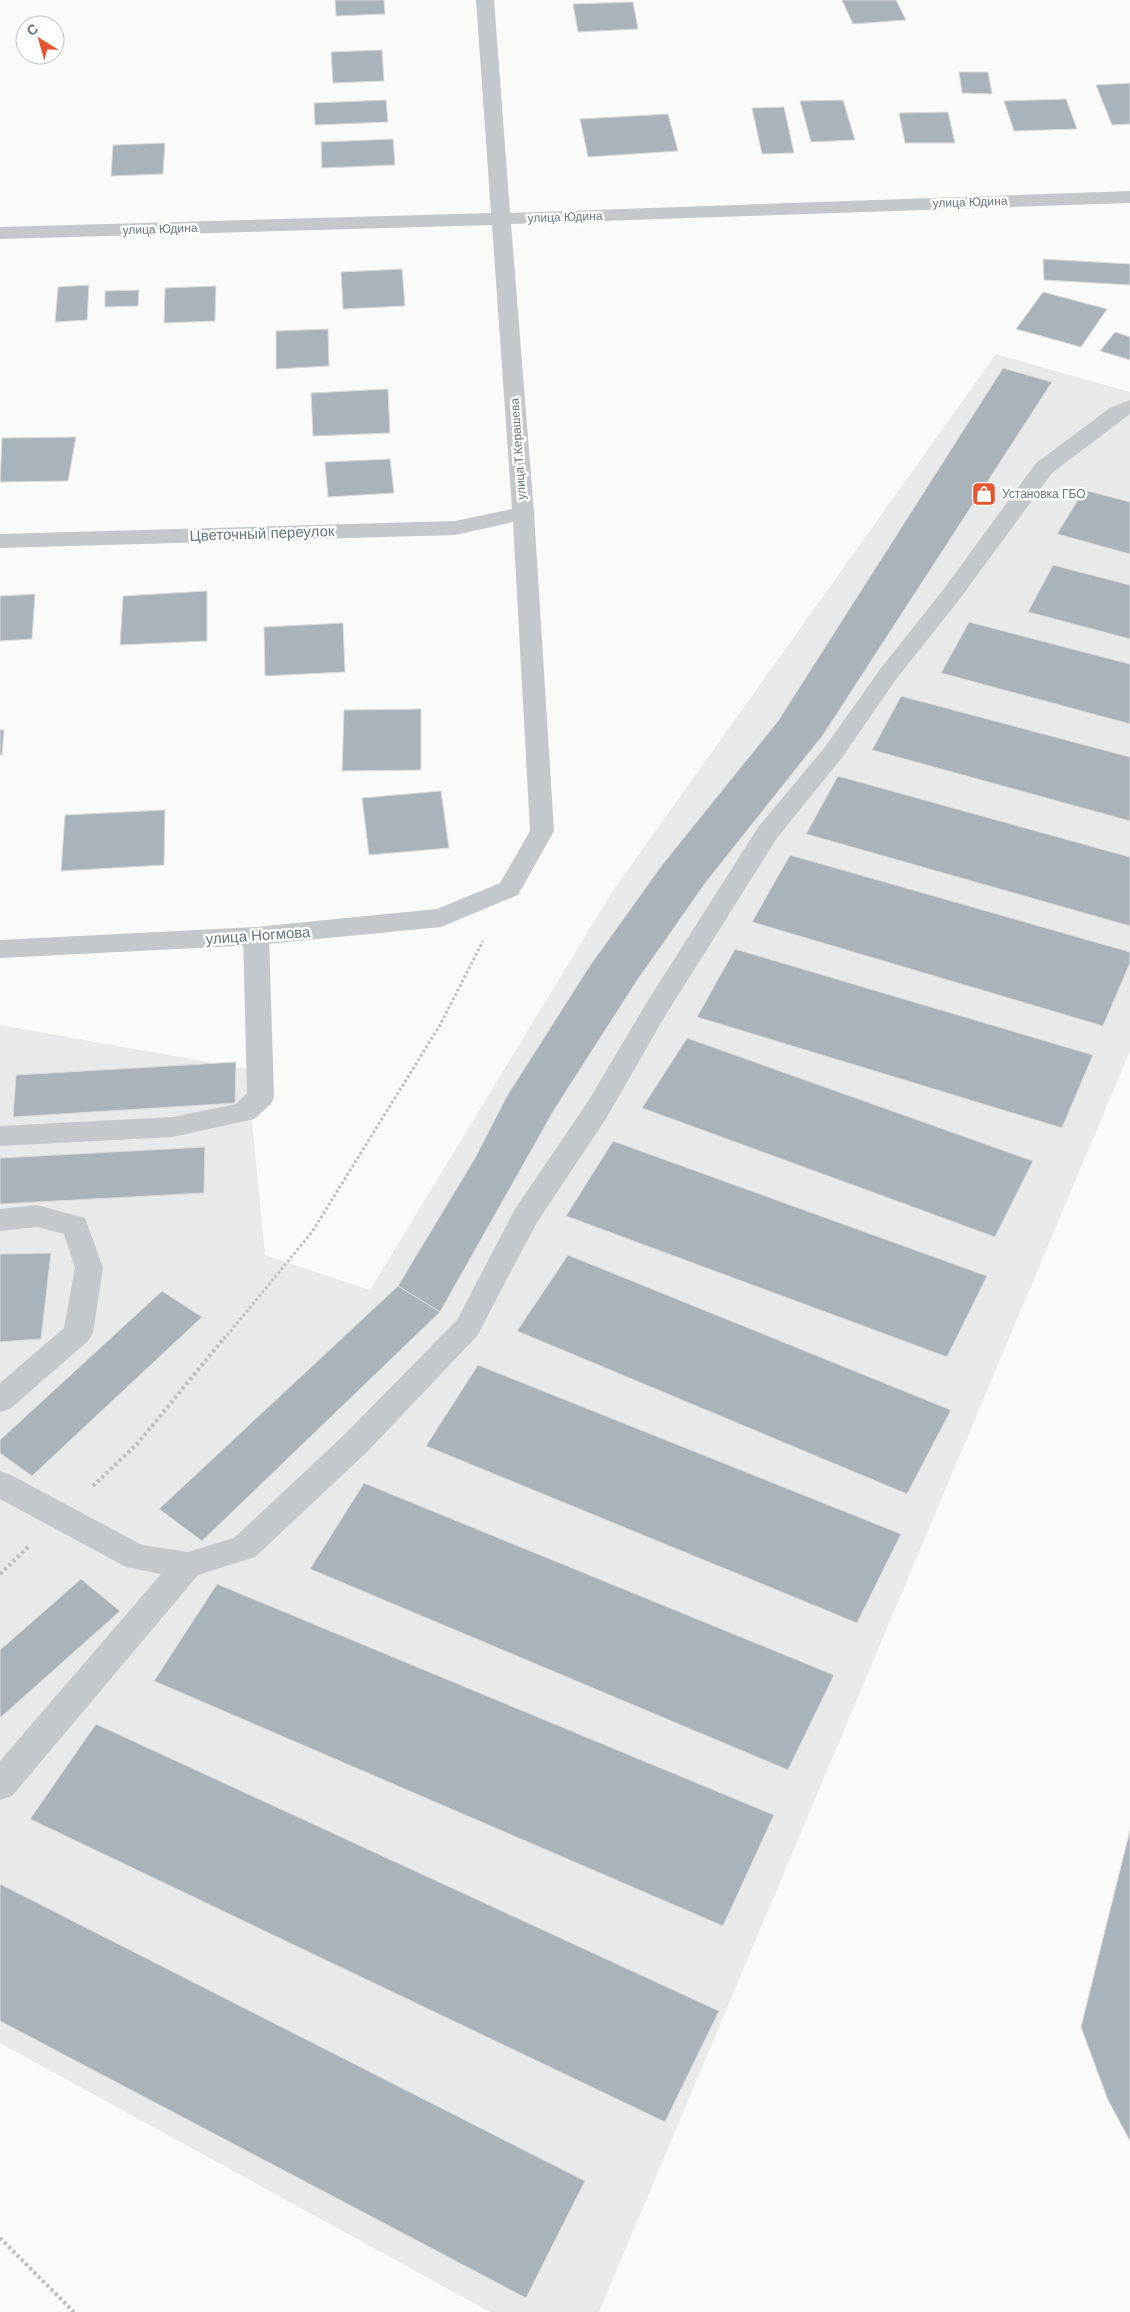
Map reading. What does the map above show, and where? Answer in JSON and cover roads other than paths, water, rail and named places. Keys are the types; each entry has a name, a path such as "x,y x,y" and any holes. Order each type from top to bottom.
{"street":[{"name":"улица Т.Керашева","path":"485,0 523,513 542,831 509,889"},
{"name":"улица Юдина","path":"0,233 501,219 1130,196"},
{"path":"0,1484 136,1558 188,1565 244,1548 356,1444 467,1328 525,1218 596,1110 656,1009 768,832 833,753 889,673 951,596 1044,468 1117,412 1130,406"},
{"name":"Цветочный переулок","path":"0,541 455,528 523,513"},
{"name":"улица Ногмова","path":"0,949 256,936 441,918 509,889"},
{"path":"0,1136 173,1127 244,1112 261,1097 256,936"},
{"path":"0,1220 37,1216 75,1226 88,1268 78,1333 0,1400"},
{"path":"0,1785 188,1565"}],"place":[{"name":"Установка ГБО","path":"984,494"}]}
